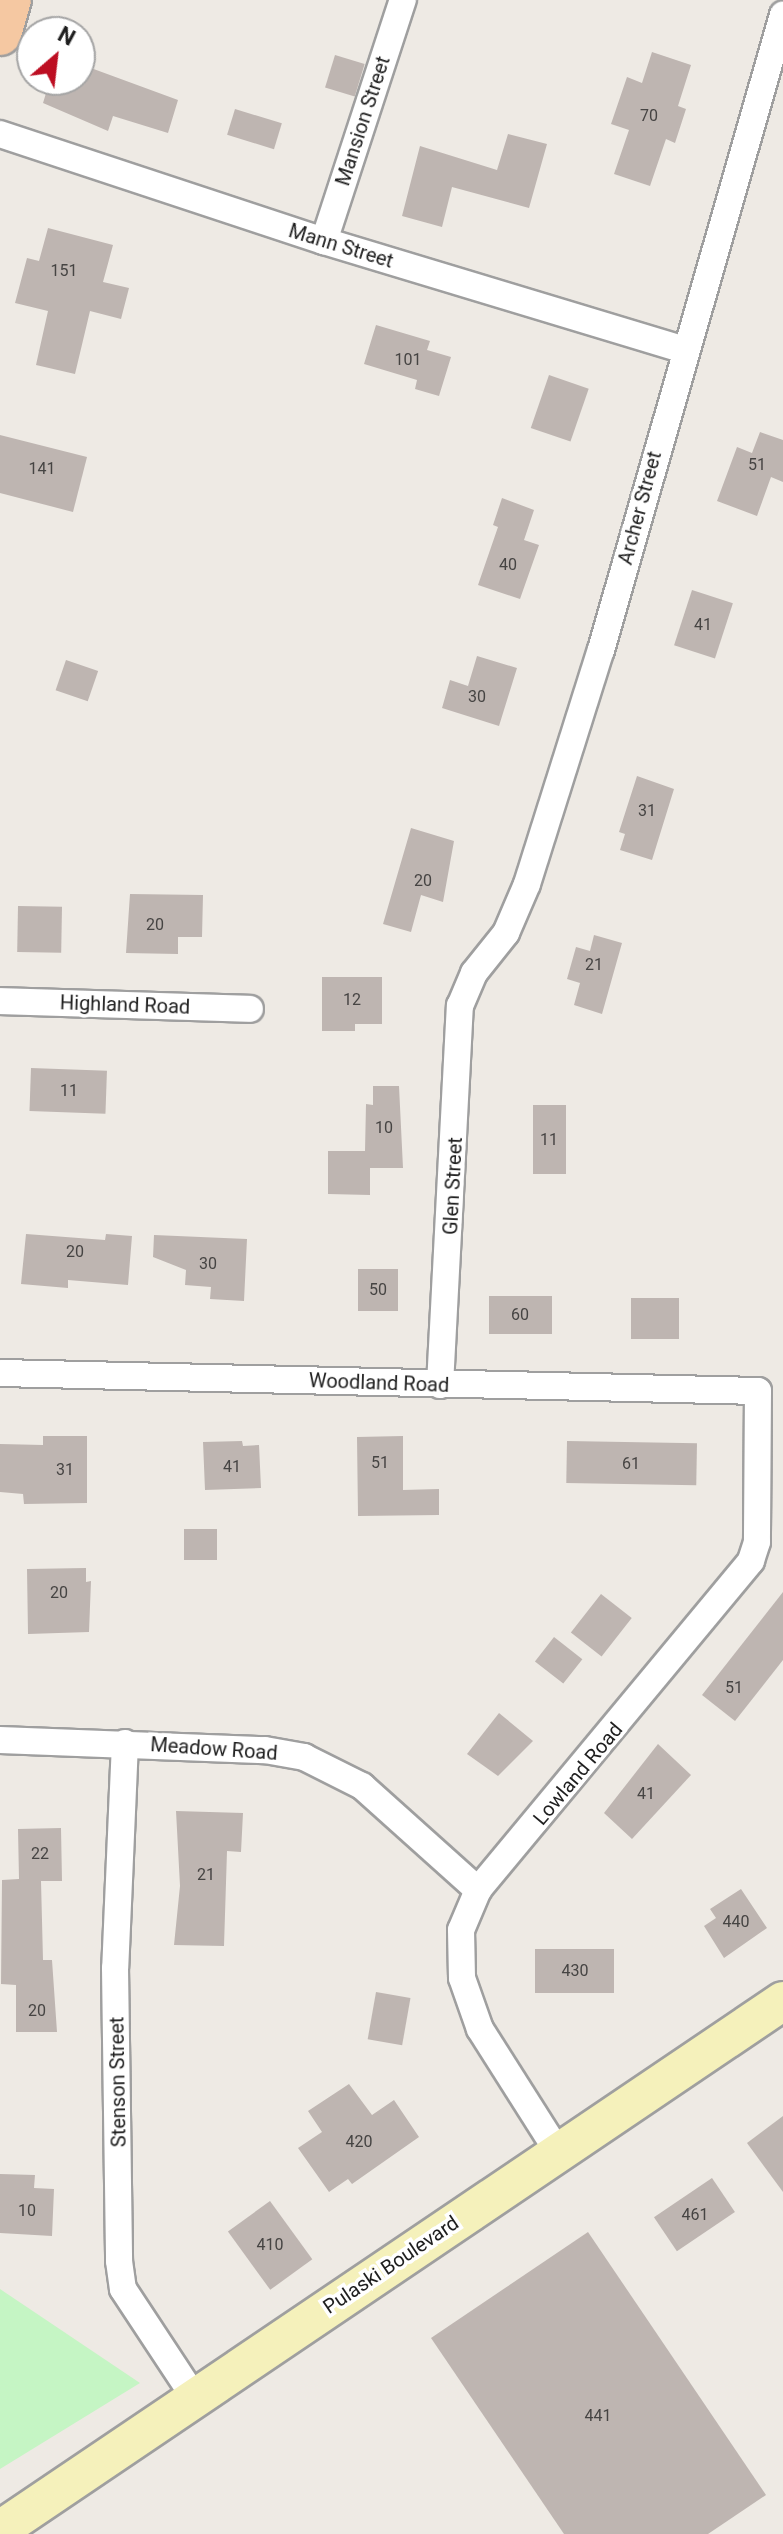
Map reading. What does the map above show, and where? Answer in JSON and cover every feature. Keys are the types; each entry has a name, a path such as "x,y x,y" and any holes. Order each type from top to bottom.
{"main road":[{"path":"0,34 10,0"},
{"name":"Pulaski Boulevard","path":"0,2530 783,2001"}],"street":[{"name":"Mansion Street","path":"324,241 403,0"},
{"name":"Archer Street","path":"465,987 506,933 522,899 601,650 684,350 723,234 783,15"},
{"name":"Mann Street","path":"0,134 324,241 684,350"},
{"name":"Glen Street","path":"440,1385 456,1142 457,1026 465,987"},
{"name":"Highland Road","path":"0,1001 250,1009"},
{"name":"Woodland Road","path":"0,1373 758,1391"},
{"name":"Lowland Road","path":"558,2152 480,2029 466,1990 459,1952 461,1930 478,1890 751,1561 757,1542 758,1391"},
{"name":"Meadow Road","path":"0,1740 265,1750 334,1768 362,1786 478,1890"},
{"name":"Stenson Street","path":"125,1743 115,1968 119,2261 123,2289 195,2398"}],"green space":[{"path":"0,2289 140,2383 0,2469"}],"building":[{"path":"652,52 691,65 678,106 686,109 675,143 666,139 650,186 614,174 629,130 611,124 627,77 642,83"},
{"path":"335,55 365,64 355,97 325,88"},
{"path":"96,70 178,100 168,133 113,116 108,131 43,103 45,96 96,96"},
{"path":"235,109 282,123 274,149 227,135"},
{"path":"508,134 547,144 529,208 452,187 442,227 402,216 420,146 497,170"},
{"path":"48,228 113,245 103,282 129,288 121,319 90,311 75,374 36,365 48,311 15,303 27,258 39,261"},
{"path":"376,325 430,341 427,350 451,357 439,396 415,389 417,380 364,364"},
{"path":"549,375 589,389 570,442 531,428"},
{"path":"760,432 783,440 783,482 771,477 757,516 717,501 737,447 752,453"},
{"path":"0,435 87,457 73,512 0,493"},
{"path":"502,498 534,510 524,540 539,545 520,599 478,585 498,527 493,525"},
{"path":"692,590 733,603 715,658 674,645"},
{"path":"477,656 517,668 499,726 442,708 450,680 468,686"},
{"path":"66,660 98,671 88,701 56,690"},
{"path":"637,776 674,789 652,860 620,850 625,834 619,832"},
{"path":"411,828 454,841 443,902 421,895 411,932 383,924"},
{"path":"130,894 203,895 202,937 178,937 178,954 126,953"},
{"path":"18,906 62,907 61,953 17,952"},
{"path":"594,935 622,943 602,1014 574,1005 580,983 567,979 576,947 590,951"},
{"path":"322,977 382,977 382,1024 355,1024 355,1031 322,1031"},
{"path":"31,1068 107,1071 105,1114 29,1111"},
{"path":"373,1086 399,1086 403,1168 370,1168 370,1195 328,1194 328,1151 365,1151 366,1104 373,1105"},
{"path":"533,1105 566,1105 566,1174 533,1174"},
{"path":"26,1234 105,1240 106,1234 132,1236 128,1285 68,1280 68,1288 21,1284"},
{"path":"154,1235 247,1239 244,1301 210,1299 211,1287 185,1285 186,1270 153,1257"},
{"path":"358,1269 398,1269 398,1311 358,1311"},
{"path":"489,1296 552,1296 552,1334 489,1334"},
{"path":"631,1298 679,1298 679,1339 631,1339"},
{"path":"43,1436 87,1436 87,1503 24,1504 23,1494 0,1492 0,1444 43,1445"},
{"path":"403,1436 403,1490 439,1489 439,1515 358,1516 357,1437"},
{"path":"242,1441 243,1446 259,1445 261,1488 205,1490 203,1442"},
{"path":"567,1441 697,1443 696,1485 566,1483"},
{"path":"184,1529 217,1529 217,1560 184,1560"},
{"path":"86,1568 86,1582 91,1581 89,1632 28,1634 27,1569"},
{"path":"783,1592 783,1660 735,1721 702,1695"},
{"path":"601,1594 632,1618 602,1657 571,1633"},
{"path":"554,1637 582,1659 563,1684 535,1661"},
{"path":"499,1713 533,1741 498,1776 467,1754"},
{"path":"658,1744 691,1775 632,1839 604,1813"},
{"path":"176,1811 243,1813 241,1852 227,1851 224,1946 174,1945 180,1886"},
{"path":"61,1828 62,1881 41,1881 43,1960 52,1960 57,2032 16,2032 16,1985 1,1984 2,1880 19,1879 18,1829"},
{"path":"741,1889 767,1928 724,1958 704,1926 716,1918 710,1909"},
{"path":"535,1949 614,1949 614,1993 535,1993"},
{"path":"376,1992 410,1998 402,2045 368,2039"},
{"path":"349,2084 372,2115 394,2100 419,2137 352,2184 348,2179 329,2192 298,2148 322,2132 308,2111"},
{"path":"783,2116 783,2192 747,2143"},
{"path":"0,2174 35,2175 34,2188 54,2189 52,2236 0,2233"},
{"path":"712,2178 735,2212 677,2251 654,2217"},
{"path":"270,2201 312,2259 270,2290 228,2232"},
{"path":"588,2232 766,2495 708,2534 564,2534 431,2338"}]}
